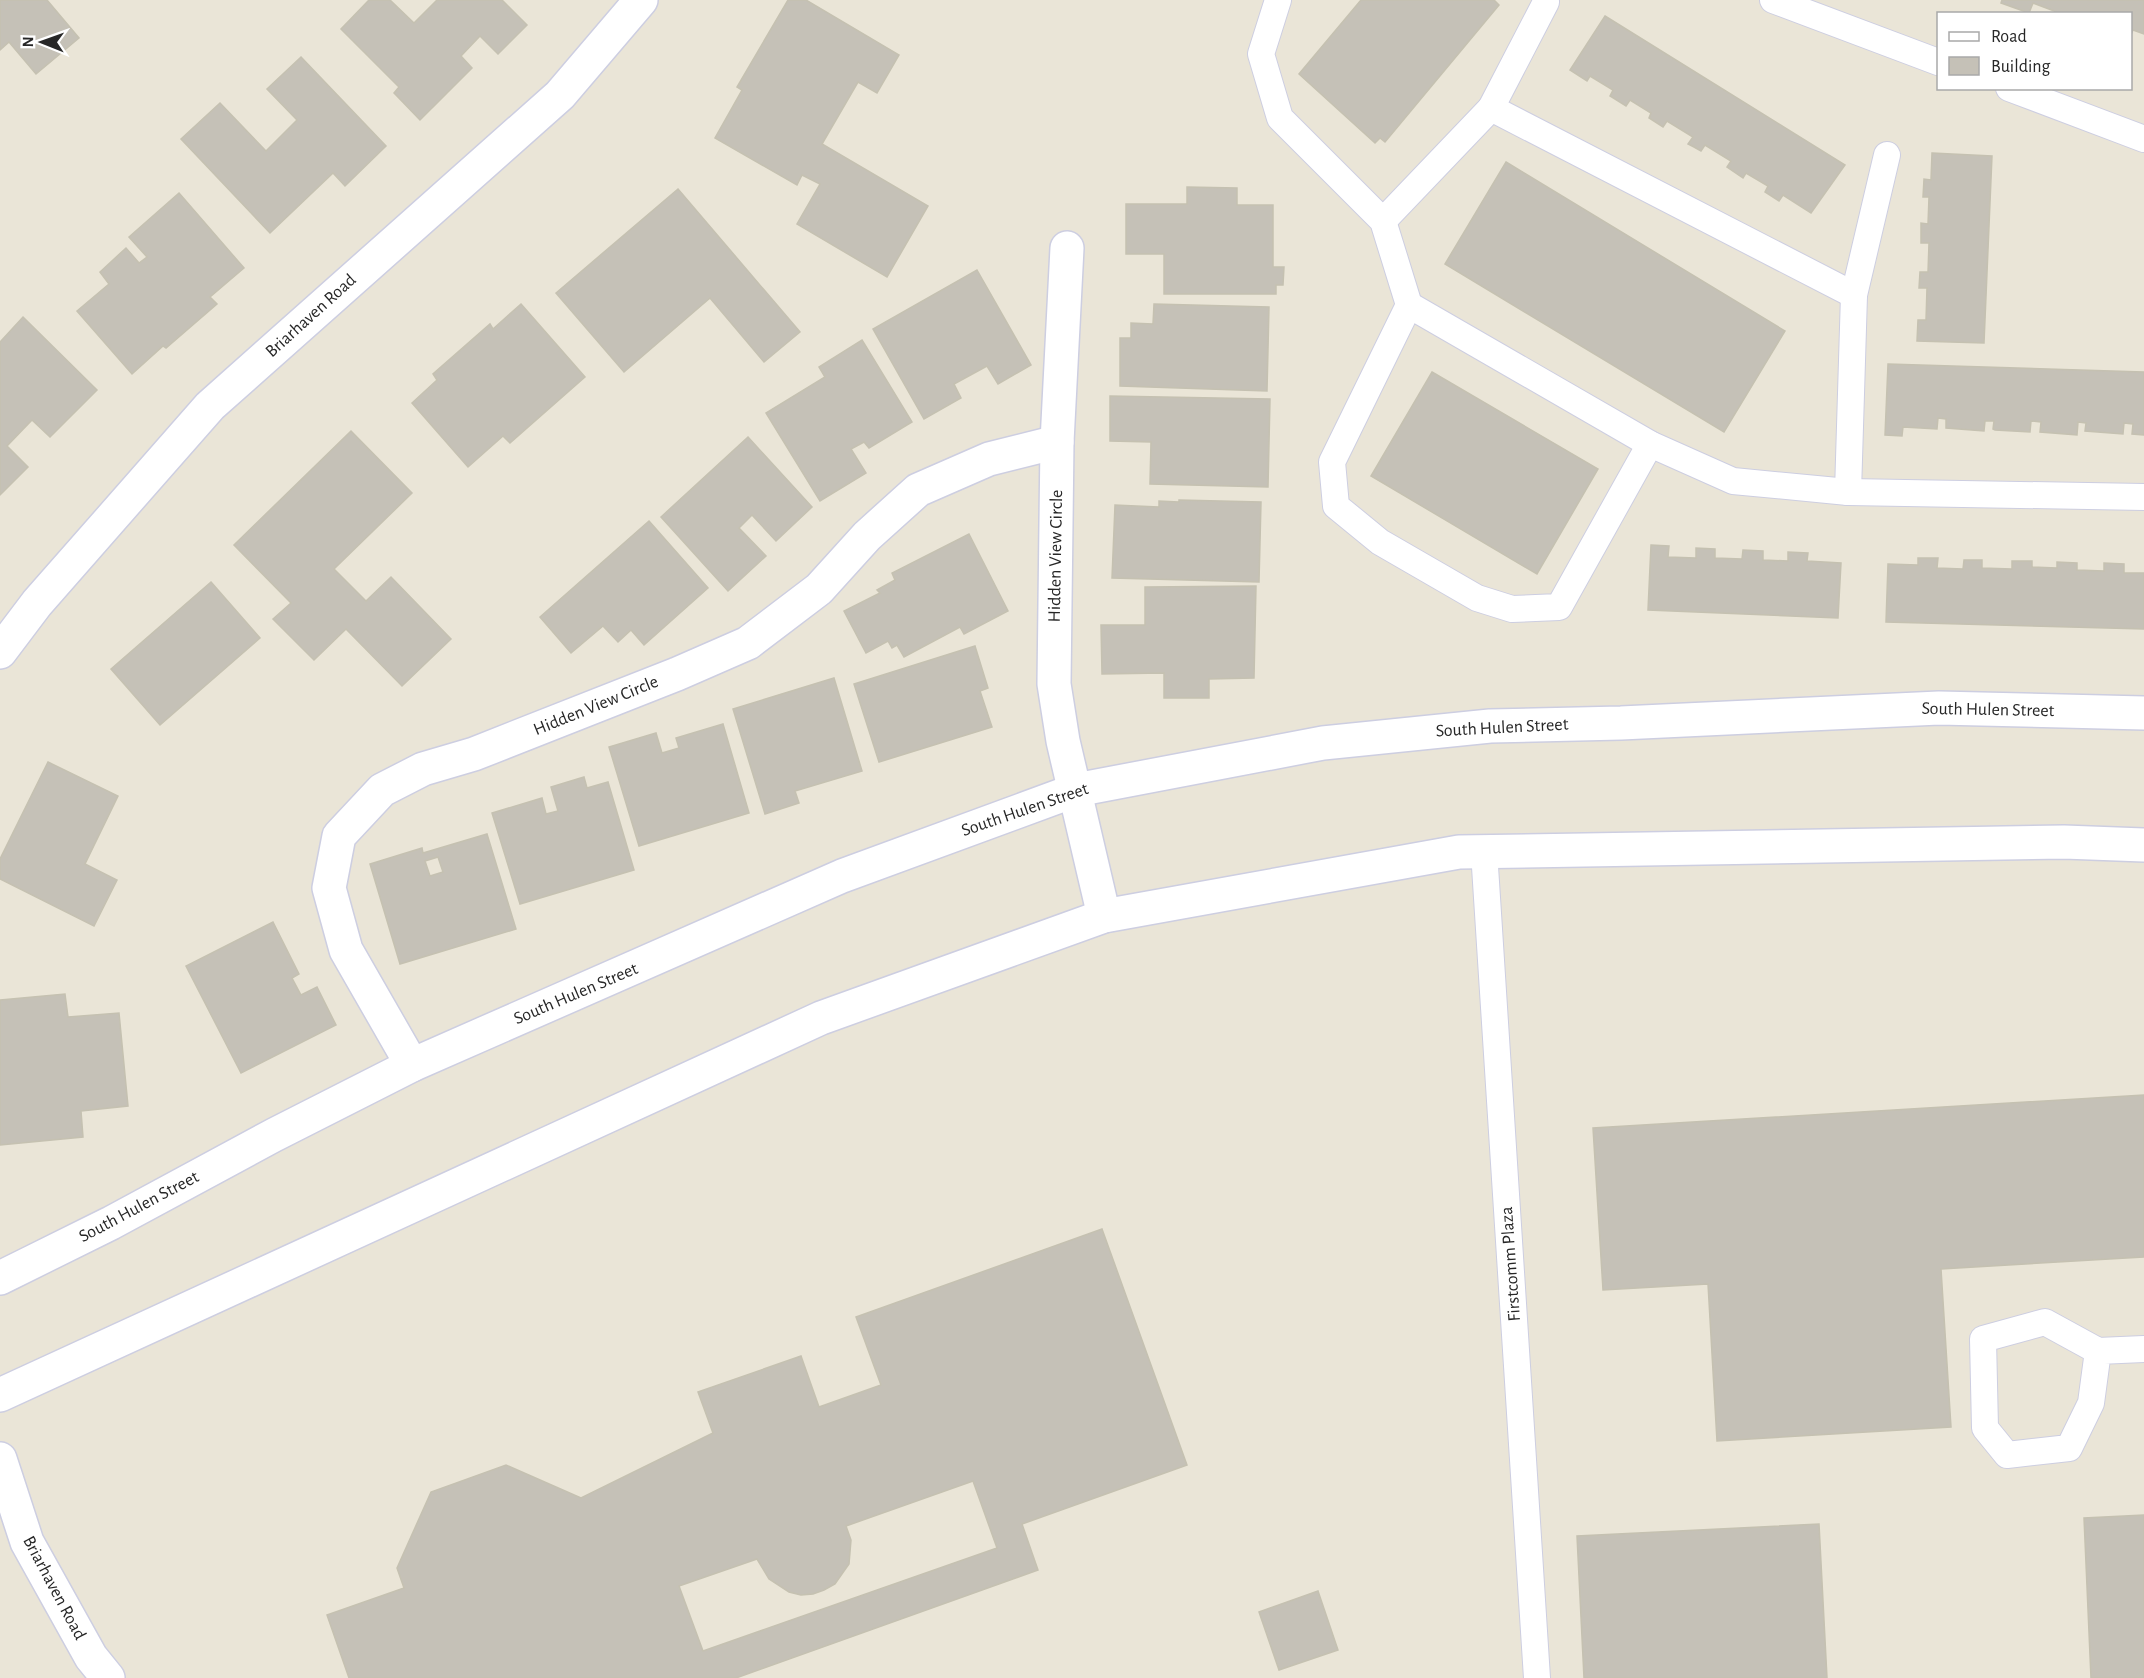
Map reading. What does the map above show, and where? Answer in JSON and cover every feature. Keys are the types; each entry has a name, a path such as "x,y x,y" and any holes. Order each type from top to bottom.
{"main road":[{"name":"Briarhaven Road","path":"0,652 37,603 210,406 560,95 641,0"},
{"name":"Hidden View Circle","path":"1067,248 1057,442 1054,684 1063,741 1104,916"},
{"name":"Hidden View Circle","path":"411,1065 346,950 330,888 339,836 382,790 423,769 474,754 748,643 819,589 867,536 918,490 989,459 1057,442"},
{"name":"South Hulen Street","path":"0,1278 111,1223 274,1135 411,1065 842,876 1076,790 1323,743 1490,726 1621,723 1939,708 2144,713"},
{"path":"0,1395 821,1018 1104,916 1459,852 2064,842 2144,845"},
{"name":"Briarhaven Road","path":"0,1459 27,1542 91,1657 108,1678"}],"lane":[{"path":"1278,0 1261,54 1280,118 1383,221 1409,305 1650,444 1733,481 1848,492 2144,497"},
{"path":"1773,0 1937,62"},
{"path":"1383,221 1491,108 1546,2"},
{"path":"2014,90 2144,139"},
{"path":"1491,108 1854,295"},
{"path":"1848,492 1854,295 1887,155"},
{"path":"1409,305 1332,462 1336,506 1380,542 1477,598 1512,609 1560,607 1650,444"},
{"name":"Firstcomm Plaza","path":"1484,851 1537,1678"},
{"path":"2098,1351 2091,1402 2069,1448 2007,1455 1985,1428 1983,1339 2045,1322 2098,1351 2144,1349"}],"building":[{"path":"0,0 47,0 79,38 36,74 9,42 0,50"},
{"path":"369,0 390,0 414,23 437,0 502,0 527,25 498,54 480,36 461,56 472,68 420,120 394,93 399,87 341,29"},
{"path":"788,0 806,0 899,55 877,93 858,82 822,144 928,206 887,277 797,224 820,184 802,175 797,185 715,138 742,90 737,87"},
{"path":"1361,0 1494,0 1499,5 1385,142 1380,138 1375,143 1299,74"},
{"path":"2002,0 2144,0 2144,34 2133,30 2132,32 2132,12 2057,12 2033,3 2029,12 2026,12 2001,3"},
{"path":"1605,16 1845,165 1811,213 1783,195 1779,201 1765,192 1768,186 1746,173 1743,178 1727,167 1731,161 1705,145 1701,151 1688,144 1693,137 1667,121 1663,127 1649,118 1651,113 1630,100 1626,106 1610,96 1613,90 1590,76 1587,81 1570,70"},
{"path":"301,57 386,146 345,186 333,173 270,233 181,139 220,103 266,151 297,120 267,89"},
{"path":"1932,153 1992,156 1984,343 1917,341 1918,320 1926,320 1927,288 1919,288 1920,272 1928,272 1929,243 1921,243 1921,223 1928,224 1929,197 1923,197 1924,179 1931,180"},
{"path":"1506,162 1785,331 1724,432 1445,264"},
{"path":"1187,187 1237,188 1237,205 1273,205 1273,267 1284,267 1283,285 1276,285 1276,294 1164,294 1164,254 1126,254 1126,204 1187,204"},
{"path":"678,189 800,332 764,362 710,298 624,372 556,293"},
{"path":"179,193 244,268 210,297 217,304 166,348 163,346 132,374 77,311 109,284 100,272 126,248 139,263 147,257 129,237"},
{"path":"977,270 1031,365 998,384 987,366 954,384 961,398 924,419 873,329"},
{"path":"521,304 585,377 510,443 503,436 468,467 412,403 437,380 433,374 490,324 493,329"},
{"path":"1154,304 1269,307 1267,391 1120,386 1120,338 1131,338 1131,323 1153,324"},
{"path":"23,317 97,390 50,437 32,420 7,446 28,467 0,495 0,342"},
{"path":"862,340 912,422 869,448 864,442 851,449 866,473 820,501 766,413 825,377 819,367"},
{"path":"1888,364 2144,372 2144,435 2132,434 2133,424 2124,423 2123,434 2085,431 2086,423 2078,422 2077,435 2040,432 2041,422 2031,421 2030,432 1995,430 1993,429 1994,421 1985,421 1984,431 1946,428 1946,419 1938,418 1937,429 1903,427 1902,436 1885,435"},
{"path":"1432,372 1598,469 1537,574 1371,476"},
{"path":"1110,396 1270,399 1268,487 1150,484 1151,442 1110,441"},
{"path":"351,431 412,493 334,569 366,601 391,577 451,639 402,686 346,629 314,660 273,619 291,603 234,545"},
{"path":"748,437 812,507 776,541 752,515 739,528 766,556 728,591 661,517"},
{"path":"1179,500 1261,502 1259,582 1112,578 1115,505 1159,507 1159,501 1179,502"},
{"path":"649,521 708,588 644,645 631,630 618,642 603,626 571,653 540,617"},
{"path":"969,534 1008,611 964,634 960,627 904,657 897,645 892,648 888,641 866,653 844,611 880,593 877,590 895,580 892,573"},
{"path":"1651,545 1669,546 1668,557 1696,558 1696,548 1715,549 1715,558 1742,559 1743,550 1763,551 1763,560 1788,561 1788,552 1808,553 1807,561 1841,563 1838,618 1648,610"},
{"path":"1918,558 1938,558 1937,568 1963,569 1964,560 1982,560 1982,568 2012,569 2012,561 2032,561 2032,567 2057,568 2057,562 2077,563 2077,570 2104,571 2104,563 2124,564 2124,573 2144,573 2144,629 1886,622 1888,564 1918,565"},
{"path":"211,582 260,638 160,725 111,669"},
{"path":"1256,586 1254,678 1209,679 1209,698 1164,698 1164,673 1102,674 1101,625 1145,625 1145,587"},
{"path":"975,646 988,688 980,691 992,727 879,762 854,684"},
{"path":"834,678 862,771 795,791 799,803 765,814 733,709"},
{"path":"723,724 749,813 639,846 609,747 656,733 662,753 679,748 676,738"},
{"path":"48,762 118,796 85,864 117,880 94,926 0,879 0,859"},
{"path":"584,777 587,788 608,782 634,870 520,904 492,813 542,798 546,814 558,811 551,787"},
{"path":"487,834 516,929 400,964 370,864 422,848 423,853","holes":["438,857 443,872 430,876 425,861"]},
{"path":"273,922 299,974 292,978 301,995 317,987 336,1025 241,1073 186,966"},
{"path":"65,994 68,1017 119,1013 128,1106 81,1111 83,1137 0,1145 0,1000"},
{"path":"2144,1095 2144,1257 1941,1269 1951,1427 1717,1441 1708,1284 1603,1290 1593,1128"},
{"path":"1102,1229 1187,1465 1022,1524 1038,1570 736,1678 349,1678 327,1615 404,1588 397,1568 431,1492 506,1465 581,1498 713,1433 698,1392 801,1356 819,1407 881,1385 856,1317","holes":["973,1481 997,1548 703,1651 679,1586 757,1559 769,1579 789,1592 801,1595 813,1594 835,1584 849,1564 851,1540 846,1526"]},
{"path":"2144,1515 2144,1678 2091,1678 2084,1518"},
{"path":"1819,1524 1827,1678 1584,1678 1577,1536"},
{"path":"1318,1591 1338,1650 1279,1670 1259,1612"}]}
